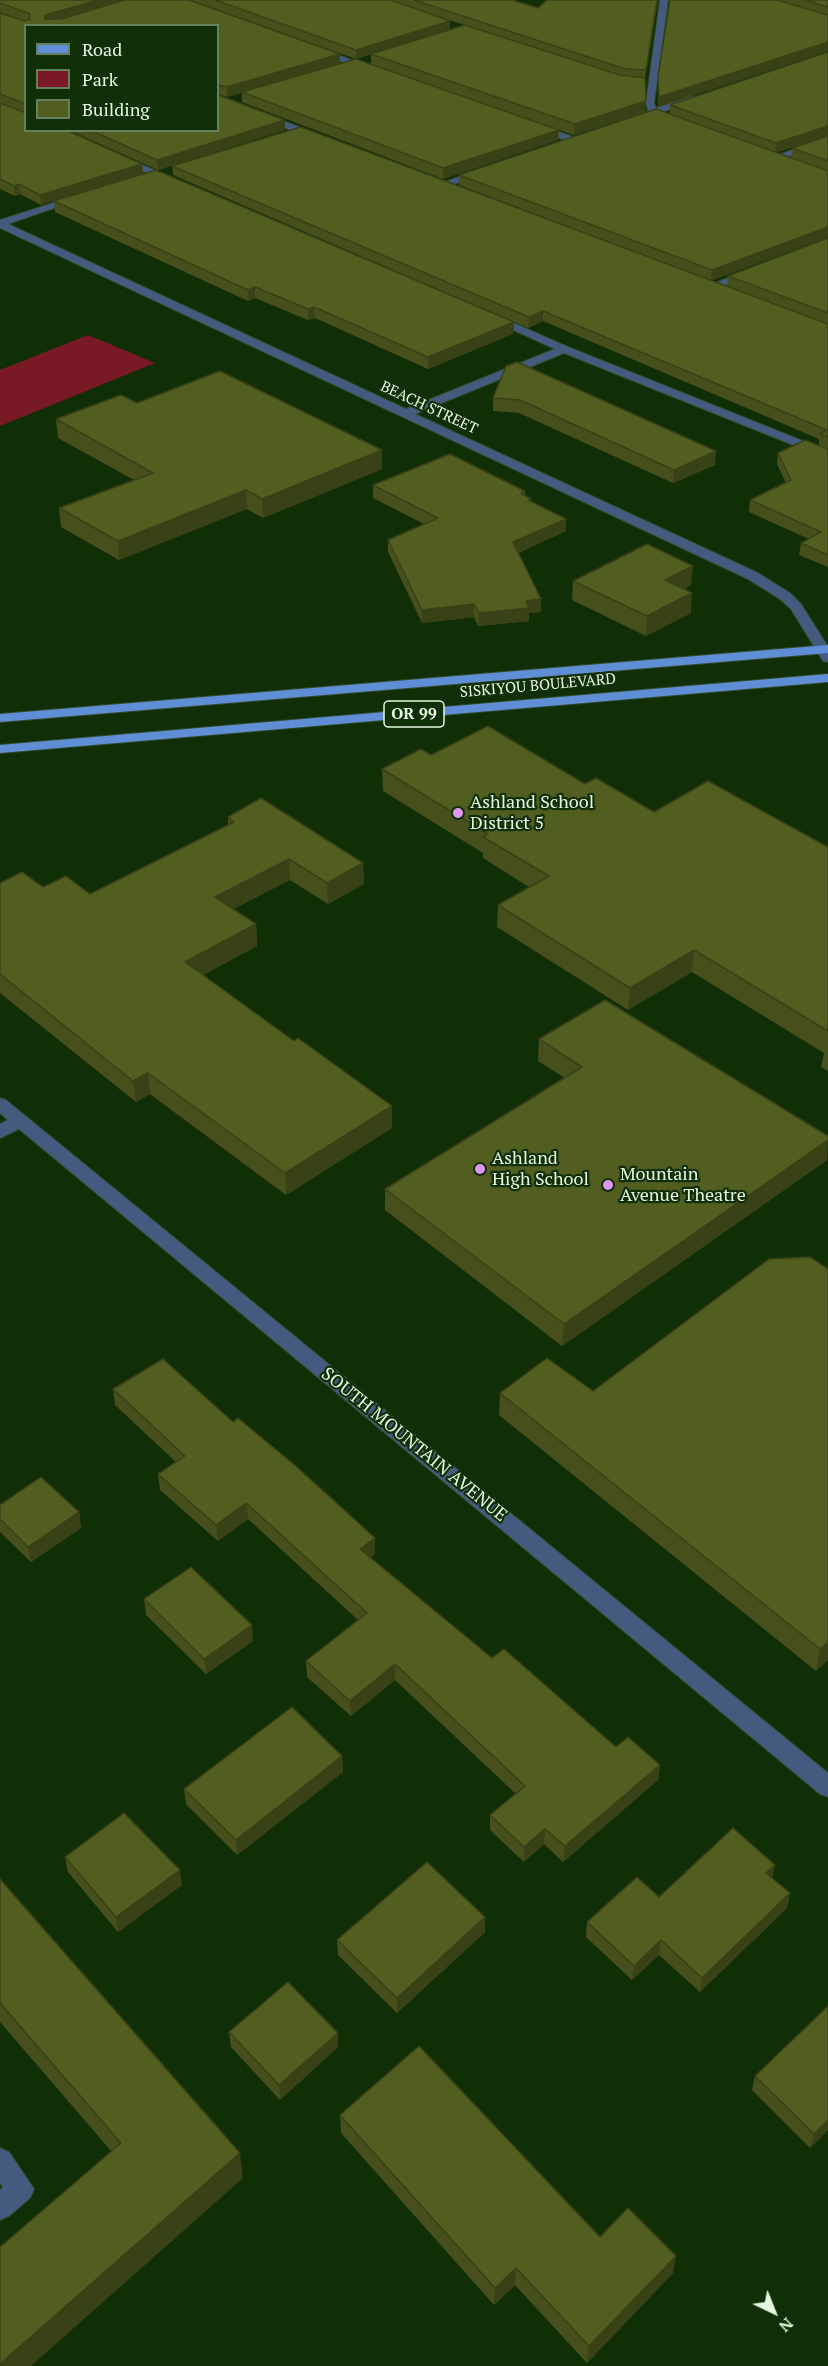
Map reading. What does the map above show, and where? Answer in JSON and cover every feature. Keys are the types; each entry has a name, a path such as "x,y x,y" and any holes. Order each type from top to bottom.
{"main road":[{"name":"SISKIYOU BOULEVARD","path":"0,718 826,652"},
{"name":"SISKIYOU BOULEVARD","path":"0,749 828,678"}],"street":[{"path":"664,0 647,85 650,109 668,120"},
{"path":"311,48 378,71"},
{"path":"334,70 378,57"},
{"path":"623,123 708,94"},
{"path":"222,101 248,96"},
{"path":"222,101 333,143"},
{"path":"530,124 573,140"},
{"path":"278,137 300,131"},
{"path":"551,147 583,136"},
{"path":"775,158 828,140"},
{"path":"105,152 151,176 179,183"},
{"path":"765,154 796,166"},
{"path":"151,176 179,167"},
{"path":"442,185 486,170"},
{"path":"431,180 464,193"},
{"path":"0,223 90,195"},
{"name":"BEACH STREET","path":"0,223 753,576 785,596 796,607 826,652"},
{"path":"702,282 718,289 765,266"},
{"path":"476,309 564,348 828,456"},
{"path":"404,414 564,348"},
{"name":"SOUTH MOUNTAIN AVENUE","path":"0,1104 828,1787"},
{"path":"0,1132 20,1121"},
{"path":"0,2161 21,2189 0,2207"}],"green space":[{"path":"88,335 155,363 0,426 0,370"}],"building":[{"path":"0,0 99,0 45,15 45,19 62,19 124,0 189,0 340,54 227,87 219,85 219,24 24,24 24,103 0,94 0,13 24,21 30,19 30,14 0,3"},
{"path":"215,0 391,0 450,21 356,50"},
{"path":"414,0 512,0 538,8 547,0 657,0 646,70 625,69"},
{"path":"670,0 777,0 828,15 828,42 659,97 658,76"},
{"path":"805,0 828,0 828,7"},
{"path":"465,25 620,75 645,78 646,101 575,124 371,54"},
{"path":"828,52 828,126 776,143 670,105"},
{"path":"356,59 559,130 443,168 242,92"},
{"path":"219,95 285,120 157,160 94,132 219,132"},
{"path":"0,103 24,112 24,132 70,132 142,164 40,195 19,184 14,186 0,179"},
{"path":"656,109 828,171 828,227 712,270 459,175"},
{"path":"301,127 828,324 828,437 820,434 827,430 543,311 529,317 172,166"},
{"path":"828,136 828,161 792,148"},
{"path":"156,170 514,322 428,357 314,307 308,309 255,287 248,290 54,201"},
{"path":"828,238 828,313 728,276"},
{"path":"517,362 716,451 674,470 520,400 493,398 506,366"},
{"path":"220,371 382,450 262,499 246,490 118,541 59,508 153,473 56,419 121,395 137,403"},
{"path":"805,440 828,449 828,555 801,543 821,532 750,500 791,480 778,453"},
{"path":"450,454 525,491 521,493 531,499 528,500 566,519 513,542 541,599 526,601 529,608 479,613 474,604 422,610 388,540 438,518 373,485"},
{"path":"647,544 693,566 665,580 692,593 647,616 573,581"},
{"path":"488,726 585,784 596,778 654,812 708,781 828,847 828,1031 694,950 630,988 498,905 549,876 483,837 488,834 382,769 421,749 431,755"},
{"path":"261,798 363,863 327,883 289,859 215,897 256,924 185,962 294,1041 298,1038 392,1106 285,1173 148,1073 133,1081 0,974 0,883 22,872 43,887 66,876 90,894 234,822 228,817"},
{"name":"Mountain Avenue Theatre","path":"605,1000 828,1136 828,1140 564,1324 385,1189 582,1067 539,1039"},
{"path":"810,1257 828,1269 828,1642 820,1649 500,1393 547,1358 593,1391 769,1259"},
{"path":"163,1359 233,1422 238,1418 297,1467 375,1538 360,1549 492,1658 504,1649 616,1747 628,1737 660,1765 565,1846 545,1829 524,1847 490,1815 525,1786 395,1664 350,1701 306,1661 367,1613 246,1503 216,1525 158,1474 185,1456 113,1389"},
{"path":"41,1477 79,1512 28,1547 0,1519 0,1505"},
{"path":"191,1567 252,1625 204,1659 144,1599"},
{"path":"292,1707 342,1756 236,1840 184,1789"},
{"path":"124,1813 180,1870 116,1917 65,1857"},
{"path":"733,1828 775,1865 766,1873 790,1893 702,1978 661,1940 634,1966 587,1922 637,1877 659,1897"},
{"path":"427,1862 485,1917 397,1998 337,1940"},
{"path":"0,1879 240,2153 0,2364 0,2247 121,2143 0,2003"},
{"path":"288,1982 338,2033 279,2085 229,2032"},
{"path":"828,2006 828,2120 814,2134 755,2076"},
{"path":"419,2046 600,2237 628,2208 676,2256 589,2346 516,2268 495,2288 340,2115"}],"place":[{"name":"Ashland School District 5","path":"458,813"},
{"name":"Ashland High School","path":"480,1169"},
{"name":"Mountain Avenue Theatre","path":"608,1185"}]}
